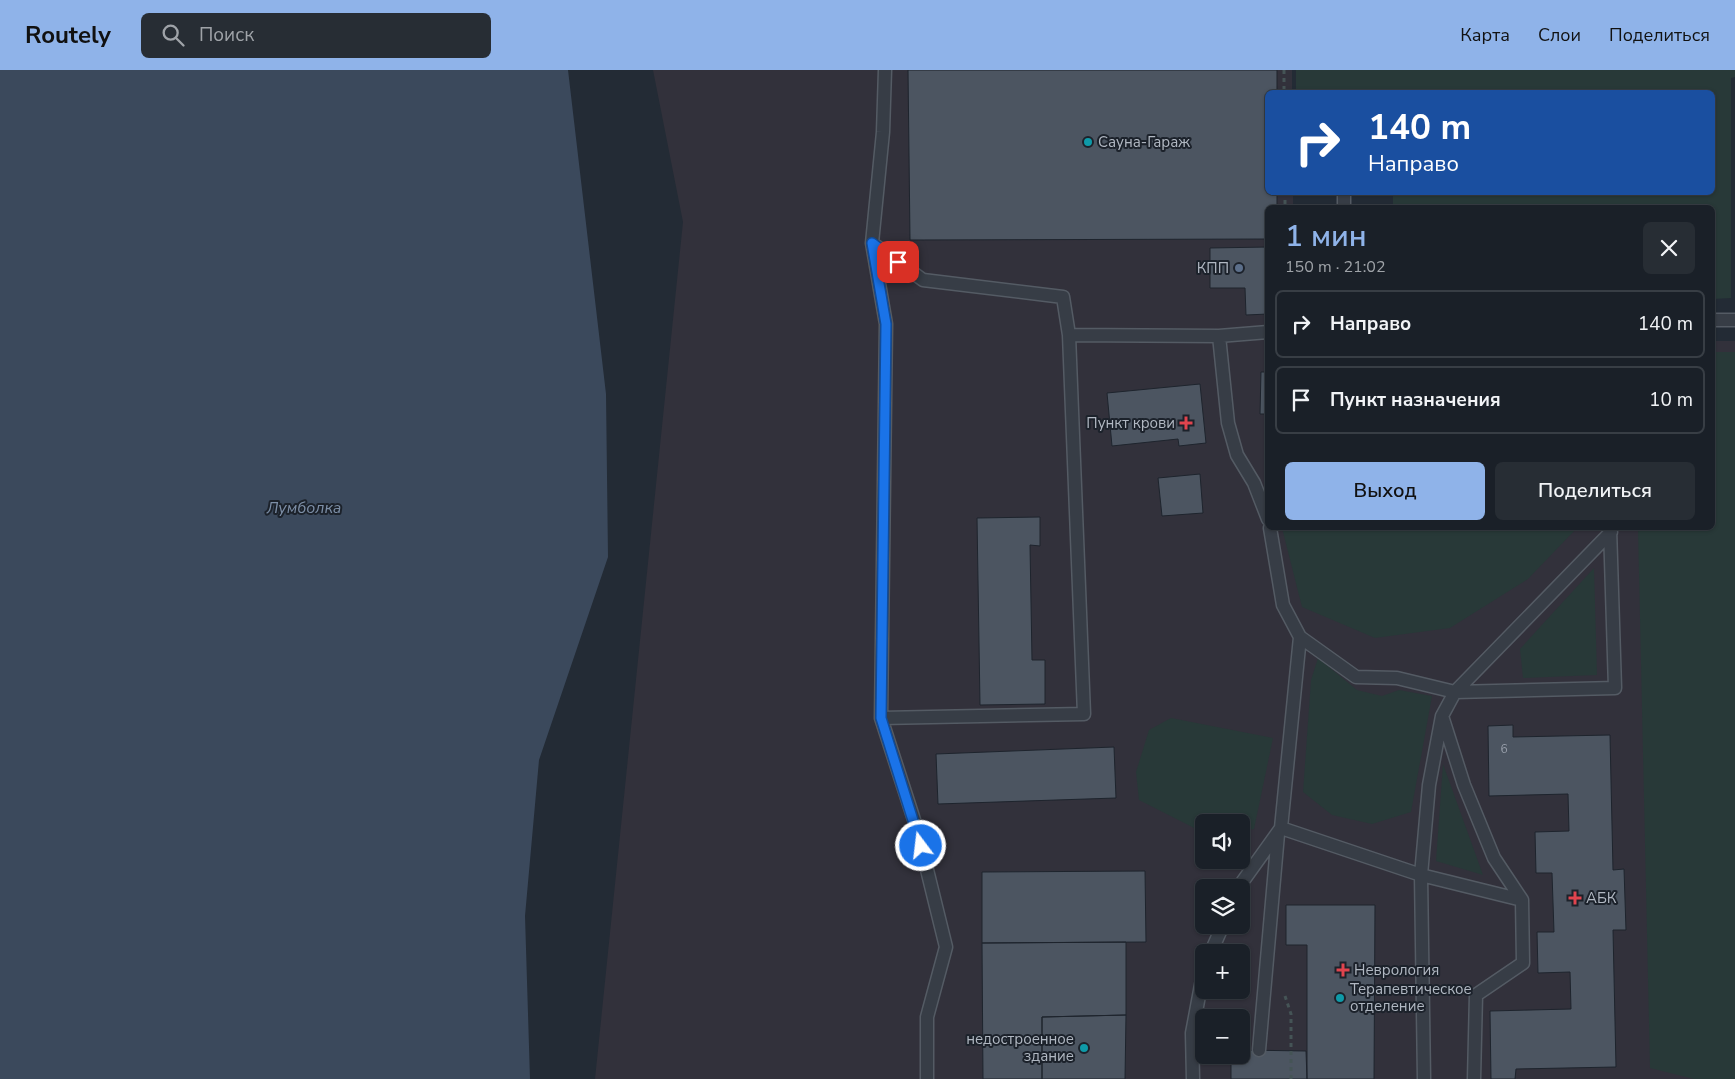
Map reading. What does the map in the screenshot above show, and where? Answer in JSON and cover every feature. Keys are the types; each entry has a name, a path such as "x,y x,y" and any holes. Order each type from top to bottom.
{"lane":[{"path":"885,70 883,132 872,243 886,324 881,718 917,829 946,947 927,1016 927,1079"},
{"path":"872,243 922,280 1063,297 1068,335 1084,714 881,718"},
{"path":"1715,320 1735,320"},
{"path":"1068,335 1219,336 1265,332"},
{"path":"1219,336 1228,423 1237,455 1254,483 1265,511"},
{"path":"1270,530 1283,605 1300,637 1356,677 1397,678 1455,692 1615,688 1610,530"},
{"path":"1424,1079 1422,875 1430,785 1442,716 1455,692 1610,530"},
{"path":"1259,1050 1300,637"},
{"path":"1442,716 1464,785 1494,858 1522,900 1523,963 1476,995 1474,1079"},
{"path":"1280,830 1422,875 1522,900"},
{"path":"1245,879 1280,830"},
{"path":"1193,1079 1192,1032 1198,999"}],"path":[{"path":"1284,70 1284,90"},
{"path":"1291,1051 1291,1079"}],"shaded area":[{"path":"653,70 1292,70 1292,90 1265,90 1265,195 1293,195 1293,205 1265,205 1265,530 1715,530 1715,341 1735,341 1735,1079 595,1079 683,222"},
{"path":"1296,70 1735,70 1735,77 1731,78 1731,298 1715,299 1715,205 1393,205 1393,195 1715,195 1715,90 1296,90"},
{"path":"1715,352 1735,352 1735,1079 1694,1079 1650,1068 1638,530 1715,530"},
{"path":"1283,530 1575,530 1528,579 1450,628 1375,638 1302,607"},
{"path":"1594,568 1597,675 1523,678 1520,649"},
{"path":"1318,658 1357,690 1382,696 1399,690 1432,696 1411,812 1372,824 1332,815 1303,792 1311,680"},
{"path":"1171,718 1273,738 1254,829 1250,830 1250,814 1195,814 1195,828 1139,800 1136,772 1149,730"},
{"path":"1443,764 1483,875 1436,861"}],"water":[{"name":"Лумболка","path":"0,70 568,70 606,394 608,557 539,760 525,916 530,1079 0,1079"}],"building":[{"name":"Сауна-Гараж","path":"908,70 1277,70 1277,90 1265,90 1265,195 1277,195 1277,205 1265,205 1265,239 910,240"},
{"name":"КПП","path":"1265,247 1265,314 1246,315 1245,288 1210,288 1210,248"},
{"path":"1261,372 1265,372 1265,414 1260,414"},
{"name":"Пункт крови","path":"1200,384 1206,443 1179,446 1178,439 1112,446 1107,393"},
{"path":"1200,474 1203,513 1162,516 1158,478"},
{"path":"1040,517 1040,546 1030,545 1032,660 1045,660 1045,704 980,705 977,518"},
{"path":"1513,725 1513,737 1610,735 1613,870 1624,869 1626,930 1613,930 1616,1067 1516,1069 1515,1079 1491,1079 1490,1011 1571,1009 1570,972 1538,973 1537,932 1554,932 1552,873 1536,873 1535,832 1569,831 1568,794 1489,796 1488,726"},
{"path":"1114,747 1116,798 938,804 936,754"},
{"path":"1145,871 1146,942 982,943 982,872"},
{"name":"Терапевтическое отделение","path":"1286,905 1375,905 1374,1079 1307,1079 1307,945 1286,945"},
{"path":"1126,942 1126,1015 1042,1017 1042,1079 983,1079 982,943"},
{"name":"недостроенное здание","path":"1126,1015 1125,1079 1042,1079 1042,1017"},
{"path":"1250,1050 1306,1051 1307,1079 1231,1079 1231,1064 1250,1064"}],"place":[{"name":"Сауна-Гараж","path":"1088,142"},
{"name":"КПП","path":"1239,268"},
{"name":"Пункт крови","path":"1186,423"},
{"name":"АБК","path":"1575,898"},
{"name":"Неврология","path":"1343,970"},
{"name":"Терапевтическое отделение","path":"1340,998"},
{"name":"недостроенное здание","path":"1084,1048"}],"route":[{"path":"898,262 872,243 886,324 881,718 921,846"}]}
